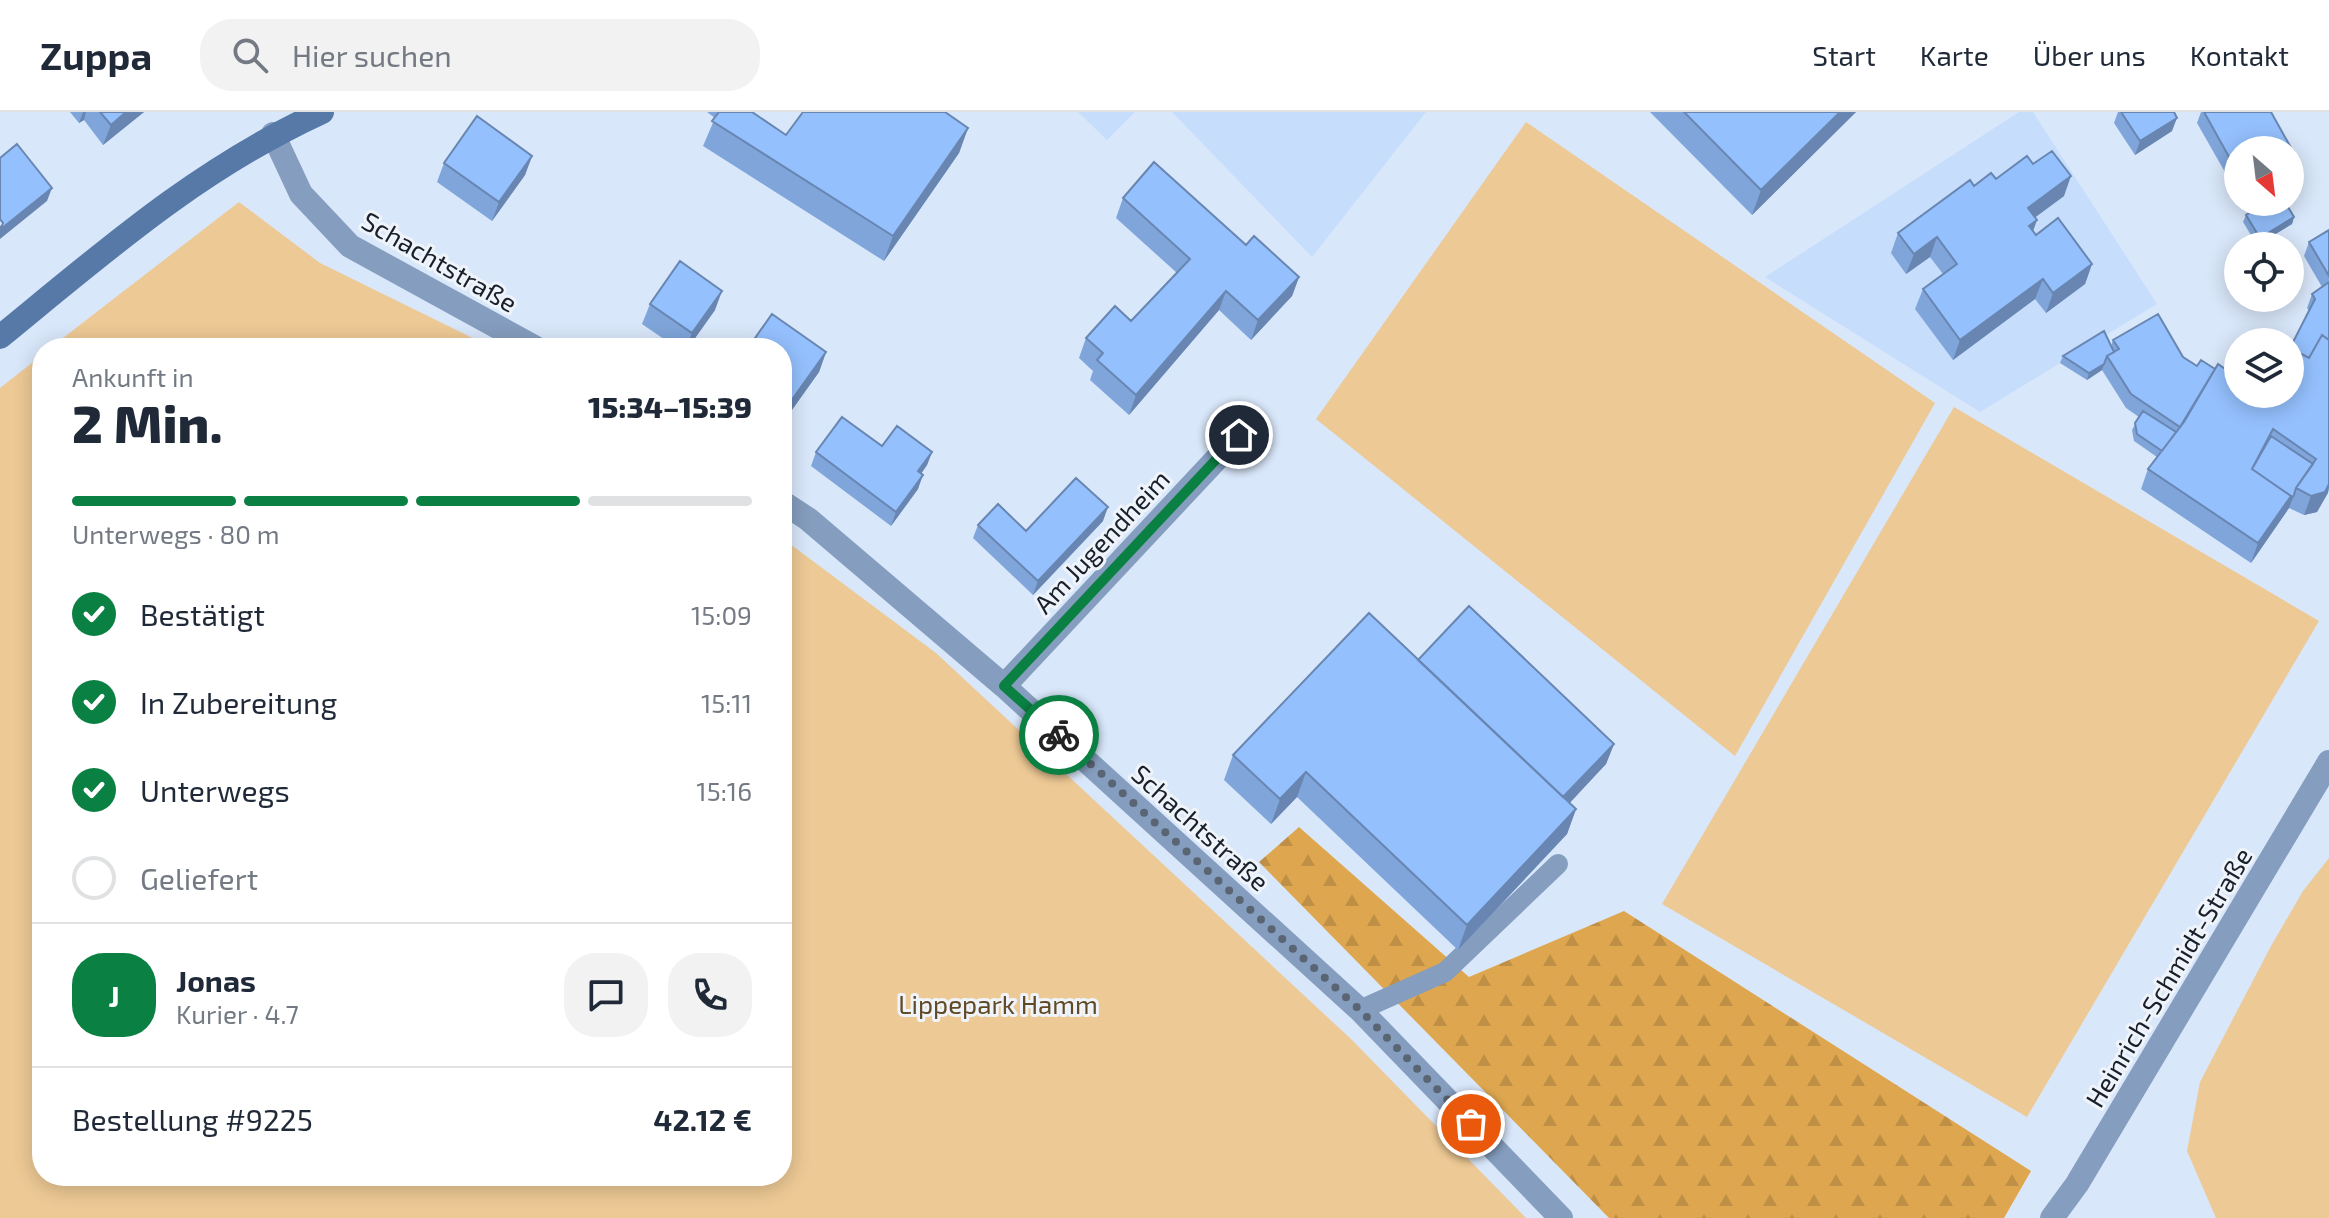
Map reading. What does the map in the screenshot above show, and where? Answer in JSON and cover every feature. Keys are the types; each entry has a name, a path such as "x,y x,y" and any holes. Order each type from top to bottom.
{"main road":[{"path":"0,337 178,193 273,134 322,112"}],"street":[{"name":"Schachtstraße","path":"273,134 301,194 350,246 518,338"},
{"name":"Am Jugendheim","path":"1004,686 1239,435"},
{"name":"Schachtstraße","path":"792,509 1004,686 1360,1010 1561,1218"},
{"name":"Heinrich-Schmidt-Straße","path":"2052,1218 2077,1184 2329,762"}],"lane":[{"path":"1360,1010 1445,972 1558,864"}],"shaded area":[{"path":"1078,112 1135,112 1107,140"},
{"path":"1172,112 1426,112 1312,257"},
{"path":"2019,112 2033,112 2157,304 1980,412 1765,277"}],"green space":[{"path":"1526,122 1935,403 1735,756 1316,419"},
{"path":"239,202 320,263 473,338 63,338"},
{"name":"Lippepark Hamm","path":"32,363 32,1186 792,1186 792,545 936,653 1352,1040 1526,1218 0,1218 0,388"},
{"path":"1954,407 2319,621 2027,1117 1662,904"},
{"path":"1299,827 1469,977 1624,911 2031,1171 2004,1218 1609,1218 1259,862"},
{"path":"2329,858 2329,1218 2216,1218 2187,1151 2200,1082 2271,946 2303,891"}],"building":[{"path":"100,112 126,112 111,125"},
{"path":"719,112 752,112 786,135 803,112 945,112 968,128 893,236 712,121"},
{"path":"1684,112 1840,112 1761,190"},
{"path":"2121,112 2174,112 2177,118 2140,141"},
{"path":"2204,112 2271,112 2284,136 2224,136 2224,148"},
{"path":"477,116 532,156 499,202 444,163"},
{"path":"17,144 52,188 1,229 0,158"},
{"path":"2052,151 2071,176 2028,208 2037,220 2029,226 2036,235 2058,218 2092,264 2053,293 2043,279 1960,340 1923,289 1957,264 1937,237 1914,254 1898,233 1970,180 1974,186 1991,173 1996,179 2027,156 2033,164"},
{"path":"1154,162 1246,245 1254,236 1299,277 1258,320 1226,291 1136,395 1097,360 1103,353 1086,338 1115,306 1131,321 1190,259 1123,198"},
{"path":"2247,216 2294,217 2270,232 2256,232"},
{"path":"2329,230 2329,276 2309,242"},
{"path":"680,261 722,291 692,333 650,304"},
{"path":"2329,282 2329,340 2322,335 2309,358 2304,355 2304,328 2300,328 2315,299 2312,294"},
{"path":"772,314 826,352 792,400 792,338 755,338"},
{"path":"2158,314 2183,357 2197,366 2201,360 2215,369 2180,427 2131,394 2107,356 2119,349 2113,340"},
{"path":"2104,331 2114,352 2107,356 2104,364 2089,373 2063,356"},
{"path":"2322,335 2329,340 2329,484 2325,492 2311,496 2296,488 2316,459 2273,429 2252,469 2291,496 2258,543 2148,469 2184,422 2218,364 2224,368 2224,408 2304,408 2304,355 2309,358"},
{"path":"2143,411 2176,432 2162,451 2137,434 2135,423"},
{"path":"842,417 882,446 897,426 932,452 918,471 923,475 896,512 816,452"},
{"path":"2271,436 2313,464 2289,502 2291,496 2252,469"},
{"path":"1076,478 1108,507 1038,581 978,525 998,504 1026,531"},
{"path":"1469,606 1614,744 1563,797 1418,660"},
{"path":"1369,613 1576,809 1467,925 1306,772 1280,799 1233,755"}],"way so far":[{"path":"1059,735 1360,1010 1471,1124"}],"route":[{"path":"1059,735 1004,686 1239,435"}]}
